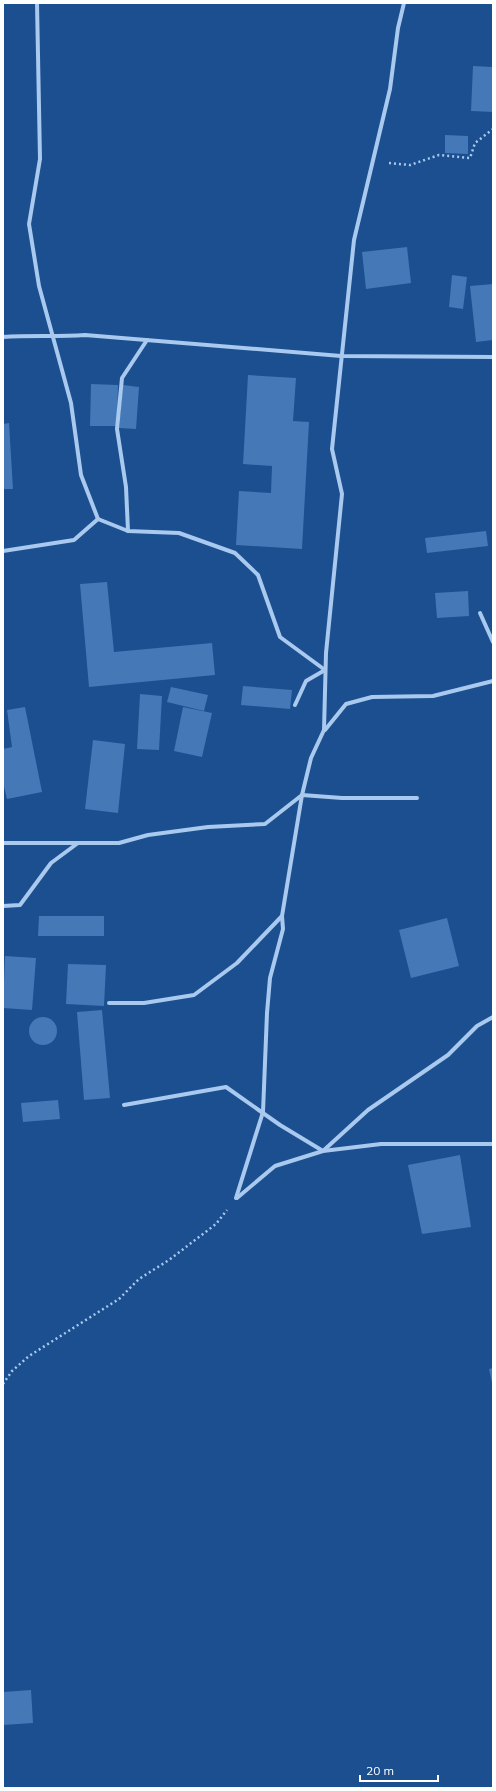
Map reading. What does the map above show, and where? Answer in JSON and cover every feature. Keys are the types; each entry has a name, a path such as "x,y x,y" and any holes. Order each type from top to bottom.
{"street":[{"path":"37,3 40,159 29,224 39,286 71,403 81,475 98,519 128,531 179,533 235,553 258,575 280,637 325,670"},
{"path":"324,730 325,670 342,494 332,449 341,356 354,240 390,89 398,28 404,3"},
{"path":"3,337 52,337 85,334 341,356 493,356"},
{"path":"128,531 126,487 118,429 122,378 147,340"},
{"path":"3,551 74,540 98,519"},
{"path":"480,613 493,642"},
{"path":"295,705 306,681 325,670"},
{"path":"236,1198 263,1112 267,1012 270,978 284,929 282,916 302,795 311,758 324,730 346,704 372,697 433,696 493,681"},
{"path":"3,843 119,843 148,835 208,827 265,824 302,795 342,798 417,798"},
{"path":"3,906 20,905 52,863 78,843"},
{"path":"109,1003 144,1003 194,995 237,963 282,916"},
{"path":"323,1151 368,1110 448,1055 477,1026 493,1017"},
{"path":"124,1105 226,1087 280,1125 323,1151"},
{"path":"236,1198 275,1166 323,1151 380,1144 493,1144"}],"path":[{"path":"372,162 410,165 439,155 470,158 475,143 493,129"},
{"path":"3,1384 12,1371 29,1356 119,1299 140,1279 170,1260 216,1224 236,1198"}],"building":[{"path":"473,66 493,67 493,112 471,111"},
{"path":"445,135 468,136 468,154 445,153"},
{"path":"407,247 411,283 366,289 362,252"},
{"path":"452,275 467,277 463,309 449,307"},
{"path":"493,284 493,340 476,342 470,286"},
{"path":"248,375 296,378 293,421 309,422 302,549 236,545 239,491 271,493 272,466 243,464"},
{"path":"91,384 118,385 117,426 90,426"},
{"path":"123,385 139,387 136,429 119,428"},
{"path":"9,423 13,489 3,489 3,424"},
{"path":"486,531 488,546 427,553 425,538"},
{"path":"107,582 114,652 212,643 215,675 89,687 80,584"},
{"path":"468,591 469,616 437,618 435,593"},
{"path":"243,686 292,690 290,709 241,705"},
{"path":"171,687 208,695 204,711 167,702"},
{"path":"140,694 162,696 159,750 137,749"},
{"path":"25,707 42,792 7,799 3,782 3,749 12,747 7,710"},
{"path":"183,707 212,713 202,757 174,751"},
{"path":"93,740 125,744 118,813 85,809"},
{"path":"39,916 104,916 104,936 38,936"},
{"path":"447,918 459,966 411,978 399,930"},
{"path":"5,956 36,958 32,1010 3,1008"},
{"path":"68,964 106,965 104,1006 66,1004"},
{"path":"102,1010 110,1098 84,1100 77,1012"},
{"path":"43,1017 53,1021 57,1031 53,1041 43,1045 33,1041 29,1031 33,1021"},
{"path":"58,1100 60,1119 23,1122 21,1103"},
{"path":"460,1155 471,1227 422,1234 408,1165"},
{"path":"493,1368 493,1383 492,1383 489,1369"},
{"path":"31,1690 33,1723 3,1725 3,1692"}]}
